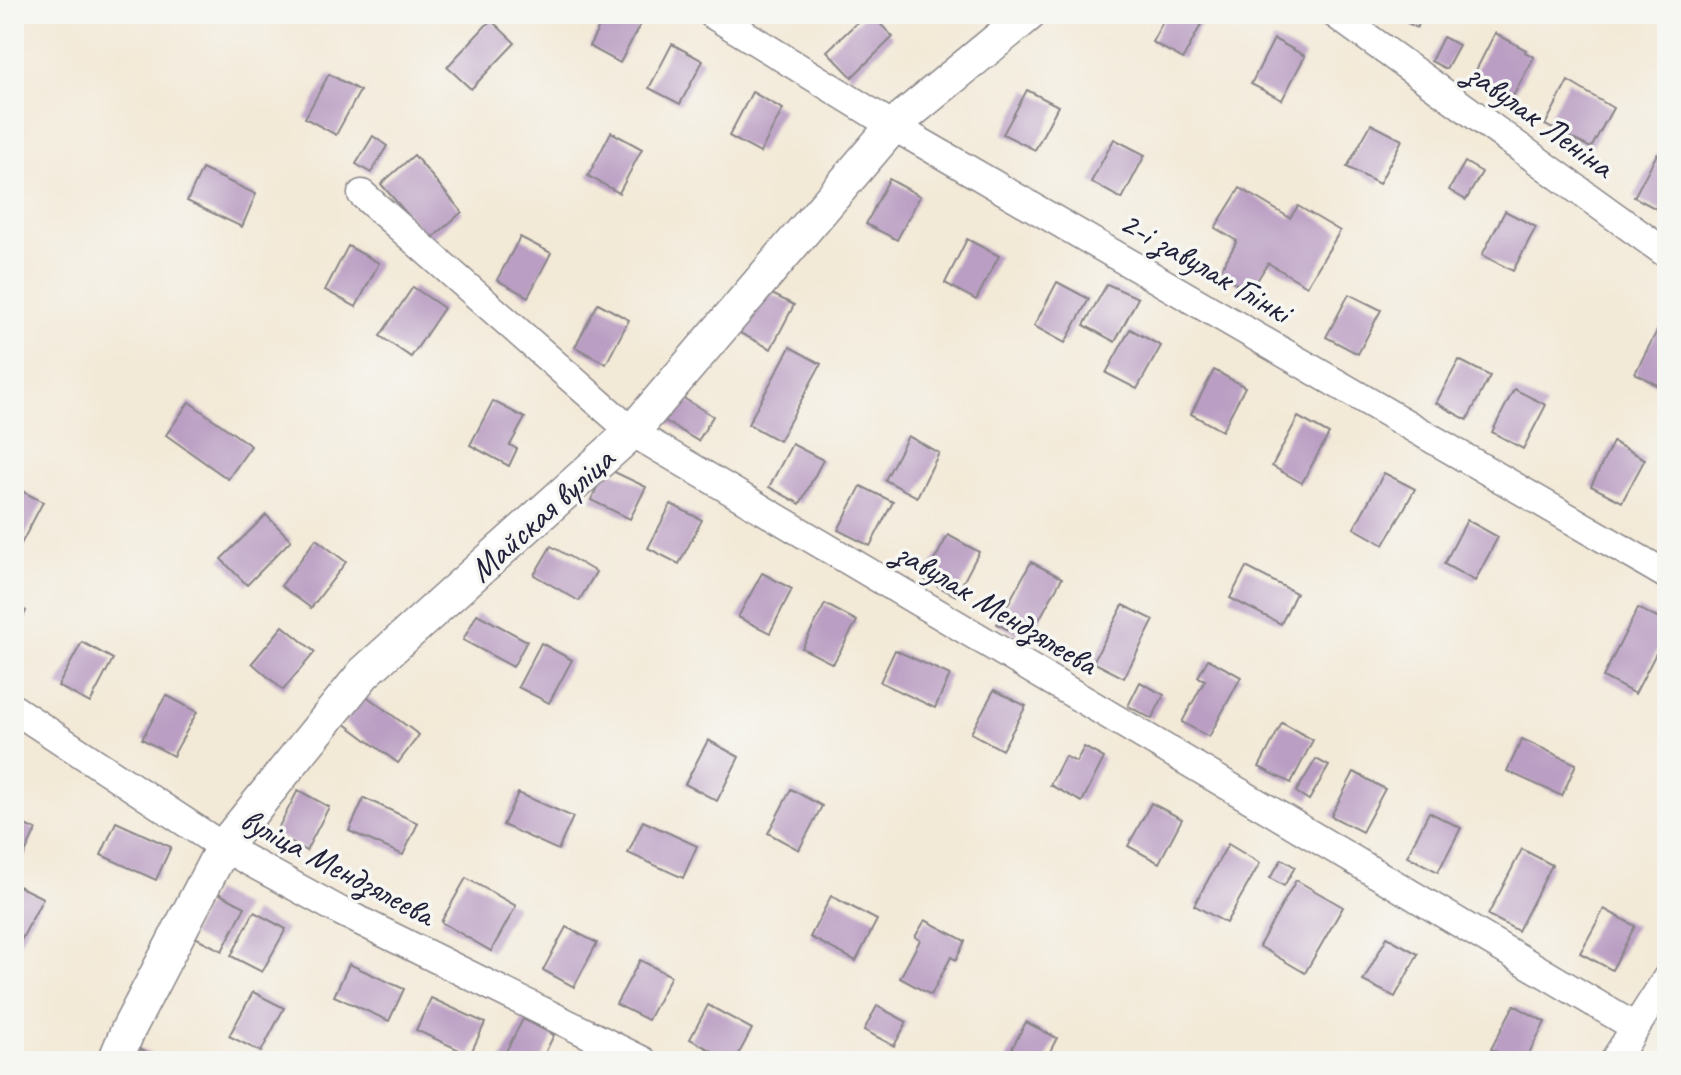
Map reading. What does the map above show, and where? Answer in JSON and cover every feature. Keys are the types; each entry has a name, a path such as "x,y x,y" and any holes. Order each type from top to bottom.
{"street":[{"name":"2-і завулак Глінкі","path":"712,14 893,126 1667,575"},
{"name":"Майская вуліца","path":"115,1061 223,847 364,673 632,432 893,126 1029,14"},
{"name":"завулак Леніна","path":"1335,14 1667,254"},
{"name":"завулак Мендзялеева","path":"362,194 632,432 1635,1027"},
{"name":"вуліца Мендзялеева","path":"14,709 223,847 340,911 643,1061"},
{"path":"1614,1061 1667,978"}],"building":[{"path":"606,14 634,14 643,19 620,63 589,46"},
{"path":"866,14 871,14 893,37 852,77 827,51"},
{"path":"1167,14 1206,15 1183,59 1152,42"},
{"path":"1391,14 1424,14 1417,28"},
{"path":"491,20 515,43 471,89 447,67"},
{"path":"1495,33 1534,57 1512,98 1472,78"},
{"path":"1443,37 1459,45 1446,69 1431,61"},
{"path":"1274,39 1305,56 1282,100 1251,84"},
{"path":"672,44 703,61 680,104 649,88"},
{"path":"329,74 360,91 336,135 305,118"},
{"path":"1568,81 1613,108 1591,148 1545,125"},
{"path":"1027,90 1058,106 1035,150 1003,134"},
{"path":"752,92 783,109 760,153 729,136"},
{"path":"1371,124 1402,140 1379,184 1347,167"},
{"path":"611,132 642,149 619,193 588,176"},
{"path":"373,136 387,146 371,173 356,164"},
{"path":"1114,139 1145,155 1122,199 1091,182"},
{"path":"1657,154 1667,159 1666,214 1634,197"},
{"path":"414,155 462,212 430,240 381,184"},
{"path":"1465,162 1482,172 1466,200 1449,190"},
{"path":"202,169 256,194 242,227 187,201"},
{"path":"889,179 920,196 897,240 866,224"},
{"path":"1240,188 1290,218 1298,206 1340,231 1307,286 1268,263 1250,292 1219,273 1237,241 1215,228"},
{"path":"1505,211 1536,227 1513,271 1482,255"},
{"path":"520,237 551,253 528,297 497,280"},
{"path":"967,239 999,256 976,300 945,283"},
{"path":"348,246 379,263 356,307 325,290"},
{"path":"1057,282 1089,299 1065,343 1034,326"},
{"path":"1107,284 1138,298 1115,342 1084,325"},
{"path":"413,287 444,308 411,357 380,336"},
{"path":"762,289 794,305 771,349 740,333"},
{"path":"1349,294 1381,310 1358,354 1326,337"},
{"path":"598,303 629,320 606,364 575,347"},
{"path":"1130,329 1161,346 1137,389 1106,373"},
{"path":"1658,329 1667,334 1666,390 1635,373"},
{"path":"790,347 821,364 779,441 748,424"},
{"path":"1459,360 1490,376 1467,420 1436,403"},
{"path":"1214,370 1245,387 1222,431 1191,414"},
{"path":"1514,389 1546,405 1523,449 1492,432"},
{"path":"680,396 713,416 698,441 665,421"},
{"path":"493,401 525,418 510,445 517,449 509,466 470,445"},
{"path":"189,402 251,446 228,479 166,435"},
{"path":"1298,417 1329,434 1302,483 1272,466"},
{"path":"908,436 939,453 917,497 885,480"},
{"path":"1613,442 1645,459 1622,502 1591,486"},
{"path":"792,444 823,460 800,504 769,487"},
{"path":"606,468 646,487 630,519 591,500"},
{"path":"1384,473 1415,489 1384,545 1354,528"},
{"path":"861,486 893,502 870,546 838,530"},
{"path":"14,487 43,502 20,546 14,543"},
{"path":"671,504 702,520 679,564 648,548"},
{"path":"266,515 291,540 247,585 221,559"},
{"path":"1467,520 1498,537 1475,581 1444,564"},
{"path":"948,535 979,552 956,596 924,579"},
{"path":"316,539 346,562 311,608 281,586"},
{"path":"551,546 596,572 579,601 534,575"},
{"path":"1031,562 1062,578 1028,640 997,624"},
{"path":"1246,567 1296,593 1281,624 1230,598"},
{"path":"762,573 792,589 770,633 738,617"},
{"path":"14,604 26,611 14,635"},
{"path":"825,604 857,621 833,664 802,648"},
{"path":"1123,605 1154,620 1124,678 1093,662"},
{"path":"1638,608 1667,623 1667,632 1635,694 1603,677"},
{"path":"477,614 527,641 513,667 463,640"},
{"path":"283,626 315,652 283,690 252,663"},
{"path":"82,642 113,659 90,703 58,686"},
{"path":"541,643 572,660 549,703 518,687"},
{"path":"895,650 950,675 935,708 880,682"},
{"path":"1208,659 1241,677 1209,737 1182,722 1205,680 1198,677"},
{"path":"1140,682 1164,695 1152,719 1128,706"},
{"path":"994,690 1026,706 1002,750 971,733"},
{"path":"166,695 197,712 173,756 142,739"},
{"path":"365,695 419,735 398,763 344,723"},
{"path":"1282,723 1313,740 1291,783 1259,767"},
{"path":"1522,739 1576,764 1562,796 1507,771"},
{"path":"708,740 739,757 717,801 685,784"},
{"path":"1084,747 1104,758 1082,802 1050,785 1065,756 1076,762"},
{"path":"1316,759 1329,766 1309,800 1296,792"},
{"path":"1354,772 1385,789 1362,832 1331,816"},
{"path":"791,789 822,806 799,850 768,833"},
{"path":"298,790 329,807 306,851 275,834"},
{"path":"518,793 573,817 558,850 503,825"},
{"path":"364,798 418,823 403,855 349,831"},
{"path":"1151,803 1182,819 1159,863 1128,846"},
{"path":"1429,812 1461,828 1438,872 1407,856"},
{"path":"14,820 36,830 21,862 14,859"},
{"path":"643,821 697,846 683,878 628,853"},
{"path":"116,822 171,847 156,880 101,855"},
{"path":"1228,844 1260,863 1226,923 1194,905"},
{"path":"1522,849 1552,865 1518,931 1488,915"},
{"path":"1282,859 1295,867 1284,886 1270,878"},
{"path":"466,878 516,906 491,951 441,922"},
{"path":"1296,880 1343,907 1305,973 1259,946"},
{"path":"14,884 43,898 14,954"},
{"path":"214,891 245,907 222,951 191,935"},
{"path":"831,896 877,920 856,961 810,937"},
{"path":"1604,909 1635,926 1612,970 1580,953"},
{"path":"254,912 286,929 262,972 231,956"},
{"path":"925,920 965,941 956,960 951,957 931,995 900,978 920,940 915,937"},
{"path":"566,927 597,943 574,987 543,970"},
{"path":"1387,937 1418,954 1395,997 1363,981"},
{"path":"640,960 671,976 648,1020 616,1004"},
{"path":"349,964 404,989 389,1021 334,996"},
{"path":"253,992 284,1008 261,1052 229,1036"},
{"path":"431,998 485,1023 470,1055 416,1030"},
{"path":"708,1005 752,1029 735,1061 690,1039"},
{"path":"1514,1005 1545,1022 1525,1061 1513,1061 1491,1049"},
{"path":"877,1006 907,1022 894,1046 864,1030"},
{"path":"523,1019 554,1035 541,1061 501,1061"},
{"path":"1026,1022 1057,1038 1045,1061 1005,1061"},
{"path":"128,1044 166,1061 121,1061"}]}
